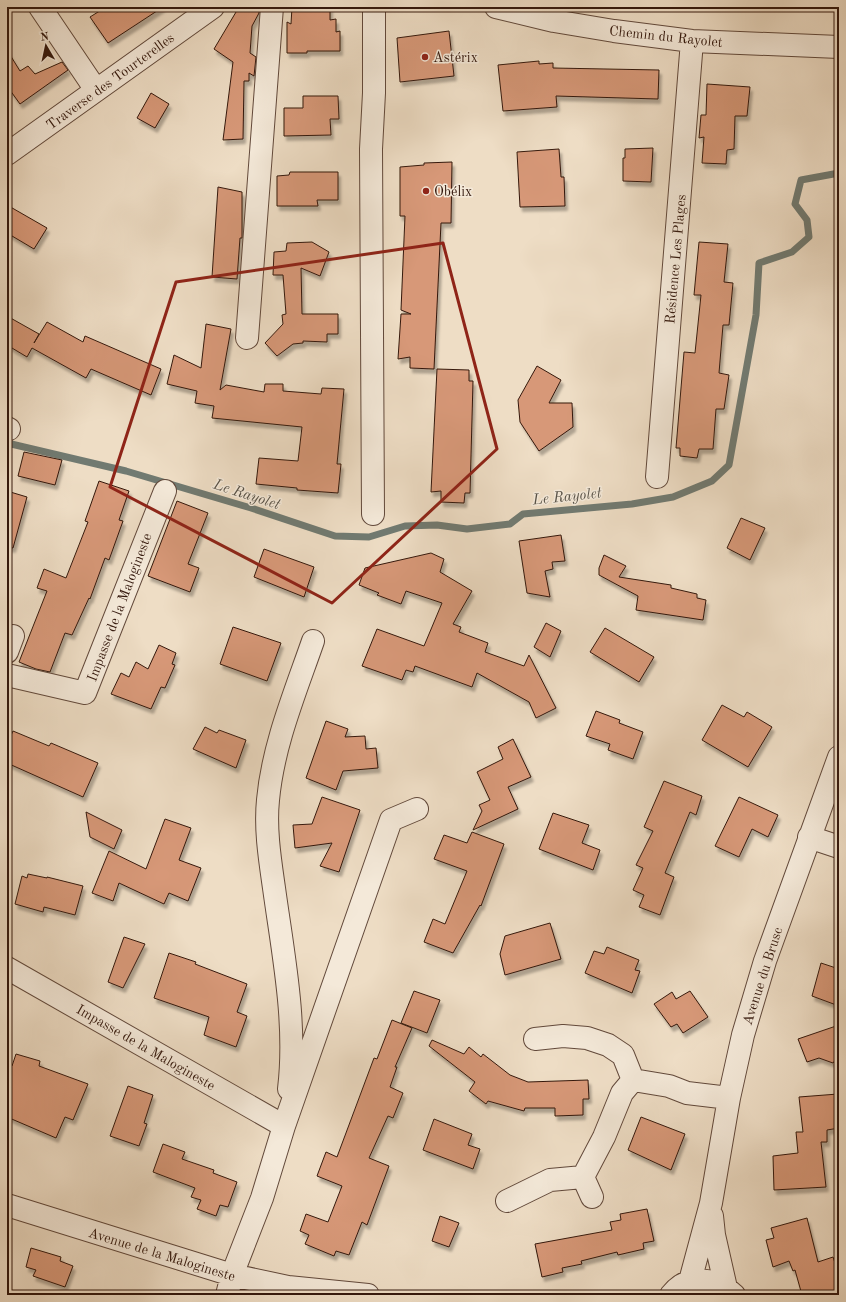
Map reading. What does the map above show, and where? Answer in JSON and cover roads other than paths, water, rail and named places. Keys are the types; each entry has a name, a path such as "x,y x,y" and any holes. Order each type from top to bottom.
{"street":[{"path":"40,7 96,90"},
{"name":"Traverse des Tourterelles","path":"7,154 213,7"},
{"path":"247,338 272,7"},
{"path":"373,514 371,149 374,93 374,7"},
{"name":"Chemin du Rayolet","path":"496,7 554,21 614,31 692,41 839,47"},
{"name":"Résidence Les Plages","path":"657,477 692,41"},
{"name":"Impasse de la Malogineste","path":"7,675 85,693 165,491"},
{"path":"284,1126 291,1072 290,1012 270,855 267,802 274,755 314,641"},
{"name":"Avenue du Brusc","path":"690,1281 711,1203 729,1098 743,1035 765,960 839,757"},
{"path":"230,1285 262,1198 284,1126 391,820 417,808"},
{"path":"809,837 839,847"},
{"name":"Impasse de la Malogineste","path":"7,968 284,1126"},
{"path":"535,1039 563,1036 587,1038 608,1045 623,1055 633,1080"},
{"path":"633,1080 669,1086 688,1093 729,1098"},
{"path":"583,1177 604,1137 622,1093 633,1080"},
{"path":"583,1177 592,1197"},
{"path":"507,1201 550,1180 583,1177"},
{"name":"Avenue du Brusc","path":"711,1203 714,1235 730,1291"},
{"name":"Avenue de la Malogineste","path":"7,1205 230,1285 288,1286 368,1295"},
{"path":"671,1295 682,1285 690,1281 709,1280 730,1291"}],"waterway":[{"name":"Le Rayolet","path":"7,443 126,471 251,508 335,536 369,537 405,526 437,525 467,529 510,524 523,514 632,504 673,497 712,481 729,465 756,315 759,263 792,252 809,237 807,220 795,204 801,180 839,173"}],"place":[{"name":"Astérix","path":"425,57"},
{"name":"Obélix","path":"426,191"}]}
